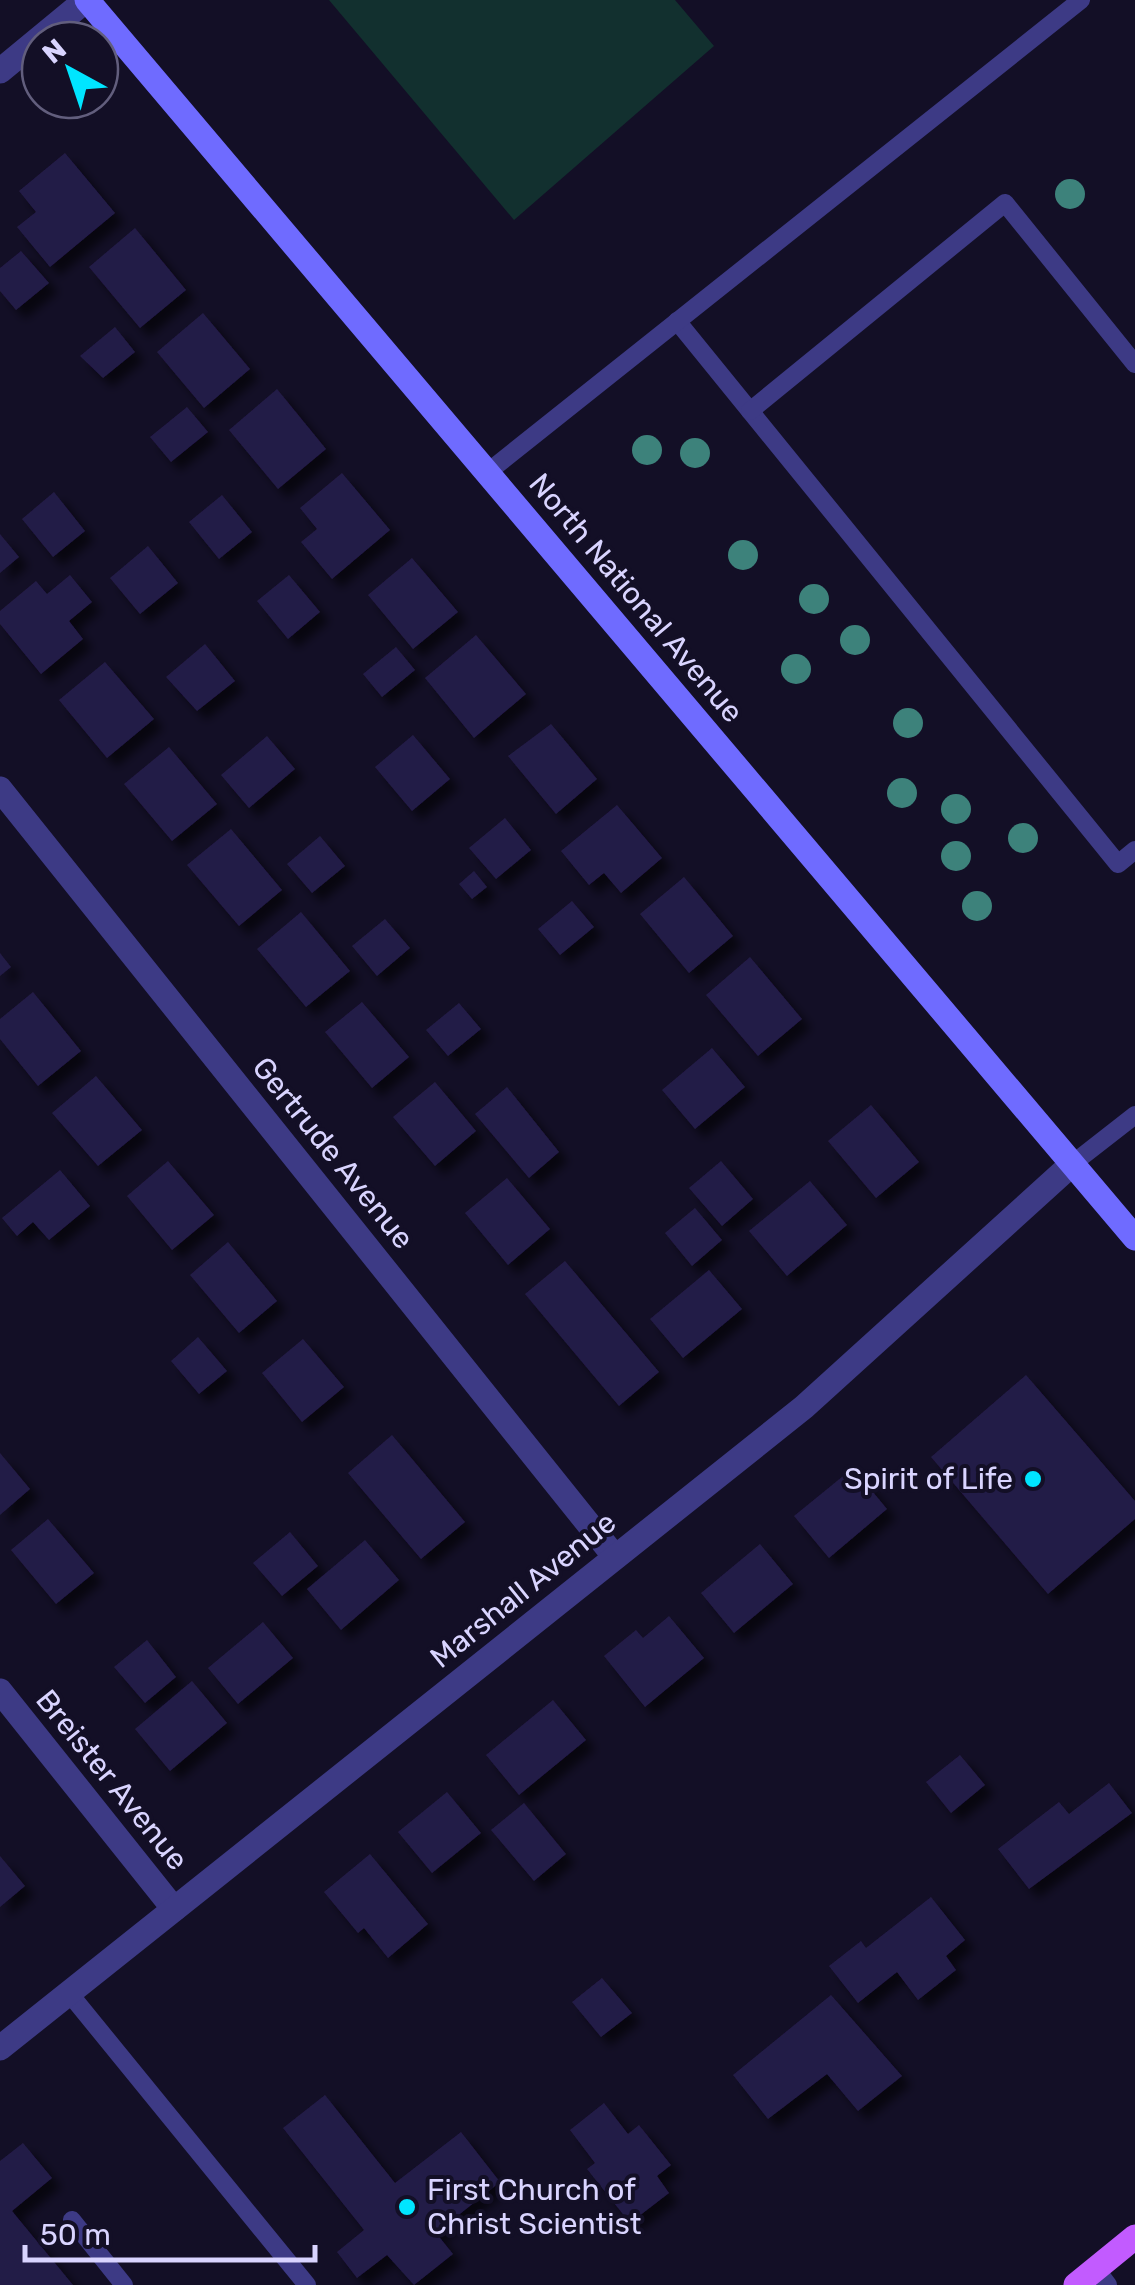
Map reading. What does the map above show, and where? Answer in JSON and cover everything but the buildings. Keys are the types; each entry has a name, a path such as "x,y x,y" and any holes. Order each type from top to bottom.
{"main road":[{"path":"1094,2280 1135,2237"}],"street":[{"path":"0,72 87,0"},
{"name":"North National Avenue","path":"87,0 1135,1238"},
{"name":"Gertrude Avenue","path":"0,789 616,1557"},
{"name":"Marshall Avenue","path":"0,2048 804,1407 1071,1165"},
{"name":"Breister Avenue","path":"0,1691 174,1909"}],"lane":[{"path":"488,472 1081,0"},
{"path":"750,411 1005,203 1135,364"},
{"path":"677,321 1118,864 1135,850"},
{"path":"1071,1165 1135,1115"},
{"path":"69,1993 307,2285"},
{"path":"72,2220 124,2285"}],"green space":[{"path":"329,0 675,0 714,46 514,220"}],"place":[{"name":"Spirit of Life","path":"1033,1479"},
{"name":"First Church of Christ Scientist","path":"407,2207"}]}
